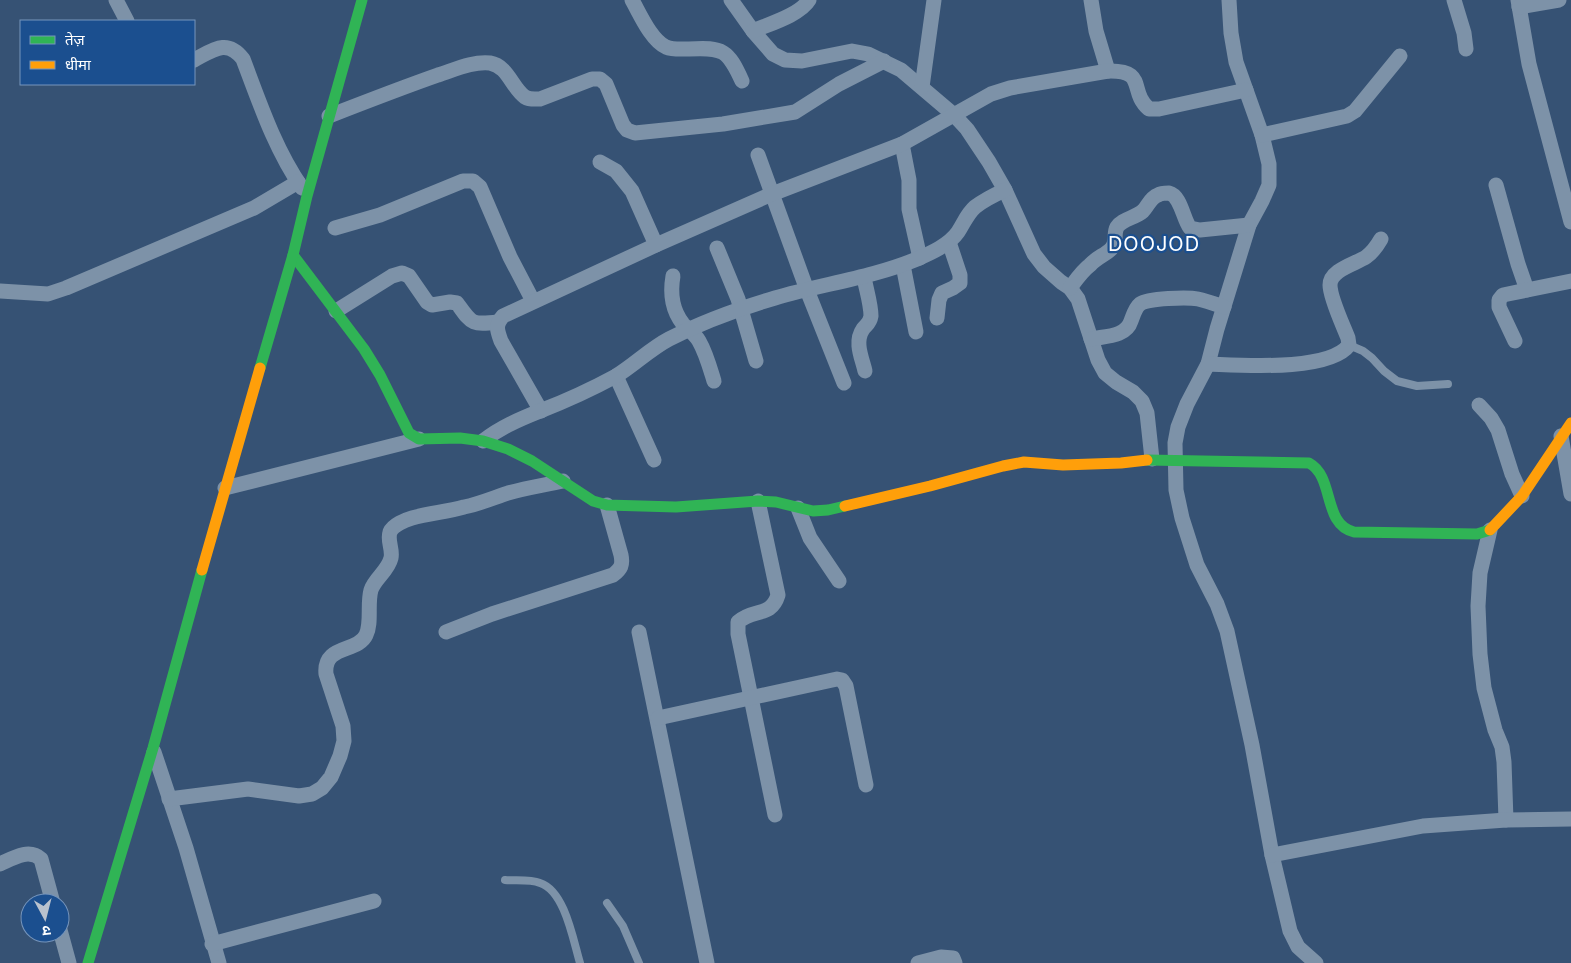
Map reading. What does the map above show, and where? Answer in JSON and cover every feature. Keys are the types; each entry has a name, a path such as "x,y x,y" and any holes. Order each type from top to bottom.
{"street":[{"path":"116,0 126,20"},
{"path":"88,963 153,748 225,488 293,255 307,196 362,0"},
{"path":"632,0 646,26 655,38 665,46 679,50 715,48 730,57 742,81"},
{"path":"731,0 753,31 773,54 785,60 802,61 852,51 868,54 901,70 954,115 967,129 990,162 1034,254 1044,267 1070,288 1078,298 1098,360 1105,373 1133,392 1142,401 1147,413 1152,459"},
{"path":"753,31 791,14 806,5 809,0"},
{"path":"922,87 934,0"},
{"path":"1091,0 1096,31 1108,71"},
{"path":"1229,0 1231,33 1236,62 1262,135 1269,164 1269,185 1249,225 1208,364 1178,427 1175,443 1176,490 1182,518 1197,565 1217,604 1227,631 1252,745 1272,855 1290,931 1298,947 1316,963"},
{"path":"1454,0 1464,33 1466,49"},
{"path":"1559,0 1519,3 1529,64 1571,222"},
{"path":"195,60 216,49 227,47 238,53 243,59 274,140 307,196"},
{"path":"1262,135 1347,116 1355,111 1400,56"},
{"path":"329,116 426,79 463,67 491,63 500,66 525,96 531,99 540,98 592,79 600,79 606,84 623,125 627,130 635,133 669,130 795,112 839,84 884,61"},
{"path":"541,411 497,331 498,322 503,316 533,301 772,194 902,144 991,94 1010,88 1108,71 1120,71 1130,74 1135,79 1143,104 1149,109 1159,109 1246,90"},
{"path":"902,144 910,180 909,209 920,258"},
{"path":"758,155 806,290 844,383"},
{"path":"600,162 616,171 632,191 656,245"},
{"path":"335,228 380,214 463,181 473,181 480,187 510,257 533,301"},
{"path":"0,291 48,294 66,288 254,208 298,182"},
{"path":"1496,185 1527,290"},
{"path":"483,440 498,430 616,376 667,340 690,330 774,298 864,277 920,258 949,242 975,208 987,199 1005,190"},
{"path":"1070,288 1091,264 1114,245 1116,239 1115,232 1118,226 1142,211 1158,194 1168,193 1176,196 1185,222 1190,228 1200,230 1249,225"},
{"path":"1208,364 1270,365 1304,363 1322,360 1338,355 1346,350 1349,345 1348,338 1331,291 1330,282 1335,275 1367,256 1374,250 1381,239"},
{"path":"937,318 939,300 942,294 960,283 960,275 949,242"},
{"path":"717,248 741,309 756,360"},
{"path":"293,255 364,349 380,375 409,434 418,439"},
{"path":"902,265 916,332"},
{"path":"336,311 392,276 402,273 409,276 426,302 432,305 450,302 457,303 474,324 498,322"},
{"path":"673,276 670,289 677,314 684,325 700,342 714,381"},
{"path":"864,277 871,314 870,323 859,337 858,346 865,371"},
{"path":"1516,341 1499,308 1499,300 1503,295 1571,281"},
{"path":"1091,339 1123,332 1130,325 1140,304 1149,301 1178,298 1197,299 1224,307"},
{"path":"616,376 654,460"},
{"path":"1479,405 1491,418 1498,430 1512,474 1522,496"},
{"path":"1506,820 1502,747 1495,730 1484,688 1480,654 1478,606 1480,573 1490,530 1522,496 1560,436 1571,423"},
{"path":"1560,436 1571,494"},
{"path":"225,488 418,439 460,438 483,440 508,449 532,461 593,501 608,505 646,508 758,500 776,502 813,511 828,510 1024,462 1063,465 1152,459 1300,462 1312,464 1320,472 1331,507 1340,523 1350,531 1362,533 1476,534 1490,530"},
{"path":"169,798 248,789 299,796 312,794 322,788 331,777 344,741 343,726 326,674 325,665 329,657 366,637 372,588 390,564 392,555 388,539 391,530 400,523 412,518 464,507 508,493 564,481"},
{"path":"758,500 778,595 775,604 767,610 744,617 738,622 738,634 775,815"},
{"path":"446,632 492,614 613,574 619,570 622,562 621,555 608,505"},
{"path":"798,508 810,538 839,581"},
{"path":"639,632 707,963"},
{"path":"658,718 836,679 842,680 846,686 866,785"},
{"path":"153,748 186,848 219,963"},
{"path":"1272,855 1423,826 1506,820 1571,819"},
{"path":"0,864 20,855 36,854 41,859 50,893"},
{"path":"212,944 374,901"},
{"path":"64,943 70,963"},
{"path":"918,963 942,957 953,958 955,963"}],"lane":[{"path":"1349,345 1363,351 1397,381 1417,386 1448,384"},
{"path":"505,880 540,883 552,889 566,915 580,963"},
{"path":"607,903 624,926 639,963"}],"traffic: fast":[{"path":"260,368 293,255 307,196 362,0"},
{"path":"293,255 364,349 380,375 409,433 419,439 460,438 483,441 508,449 532,461 593,501 607,505 676,507 758,501 776,502 813,511 845,506"},
{"path":"1147,460 1309,463 1317,470 1322,479 1337,520 1344,527 1354,532 1477,534 1490,530"},
{"path":"88,963 153,748 202,570"}],"traffic: slow":[{"path":"202,570 260,368"},
{"path":"1490,530 1522,496 1571,423"},
{"path":"845,506 1024,462 1063,465 1147,460"}],"district":[{"name":"DOOJOD","path":"1154,244"}]}
